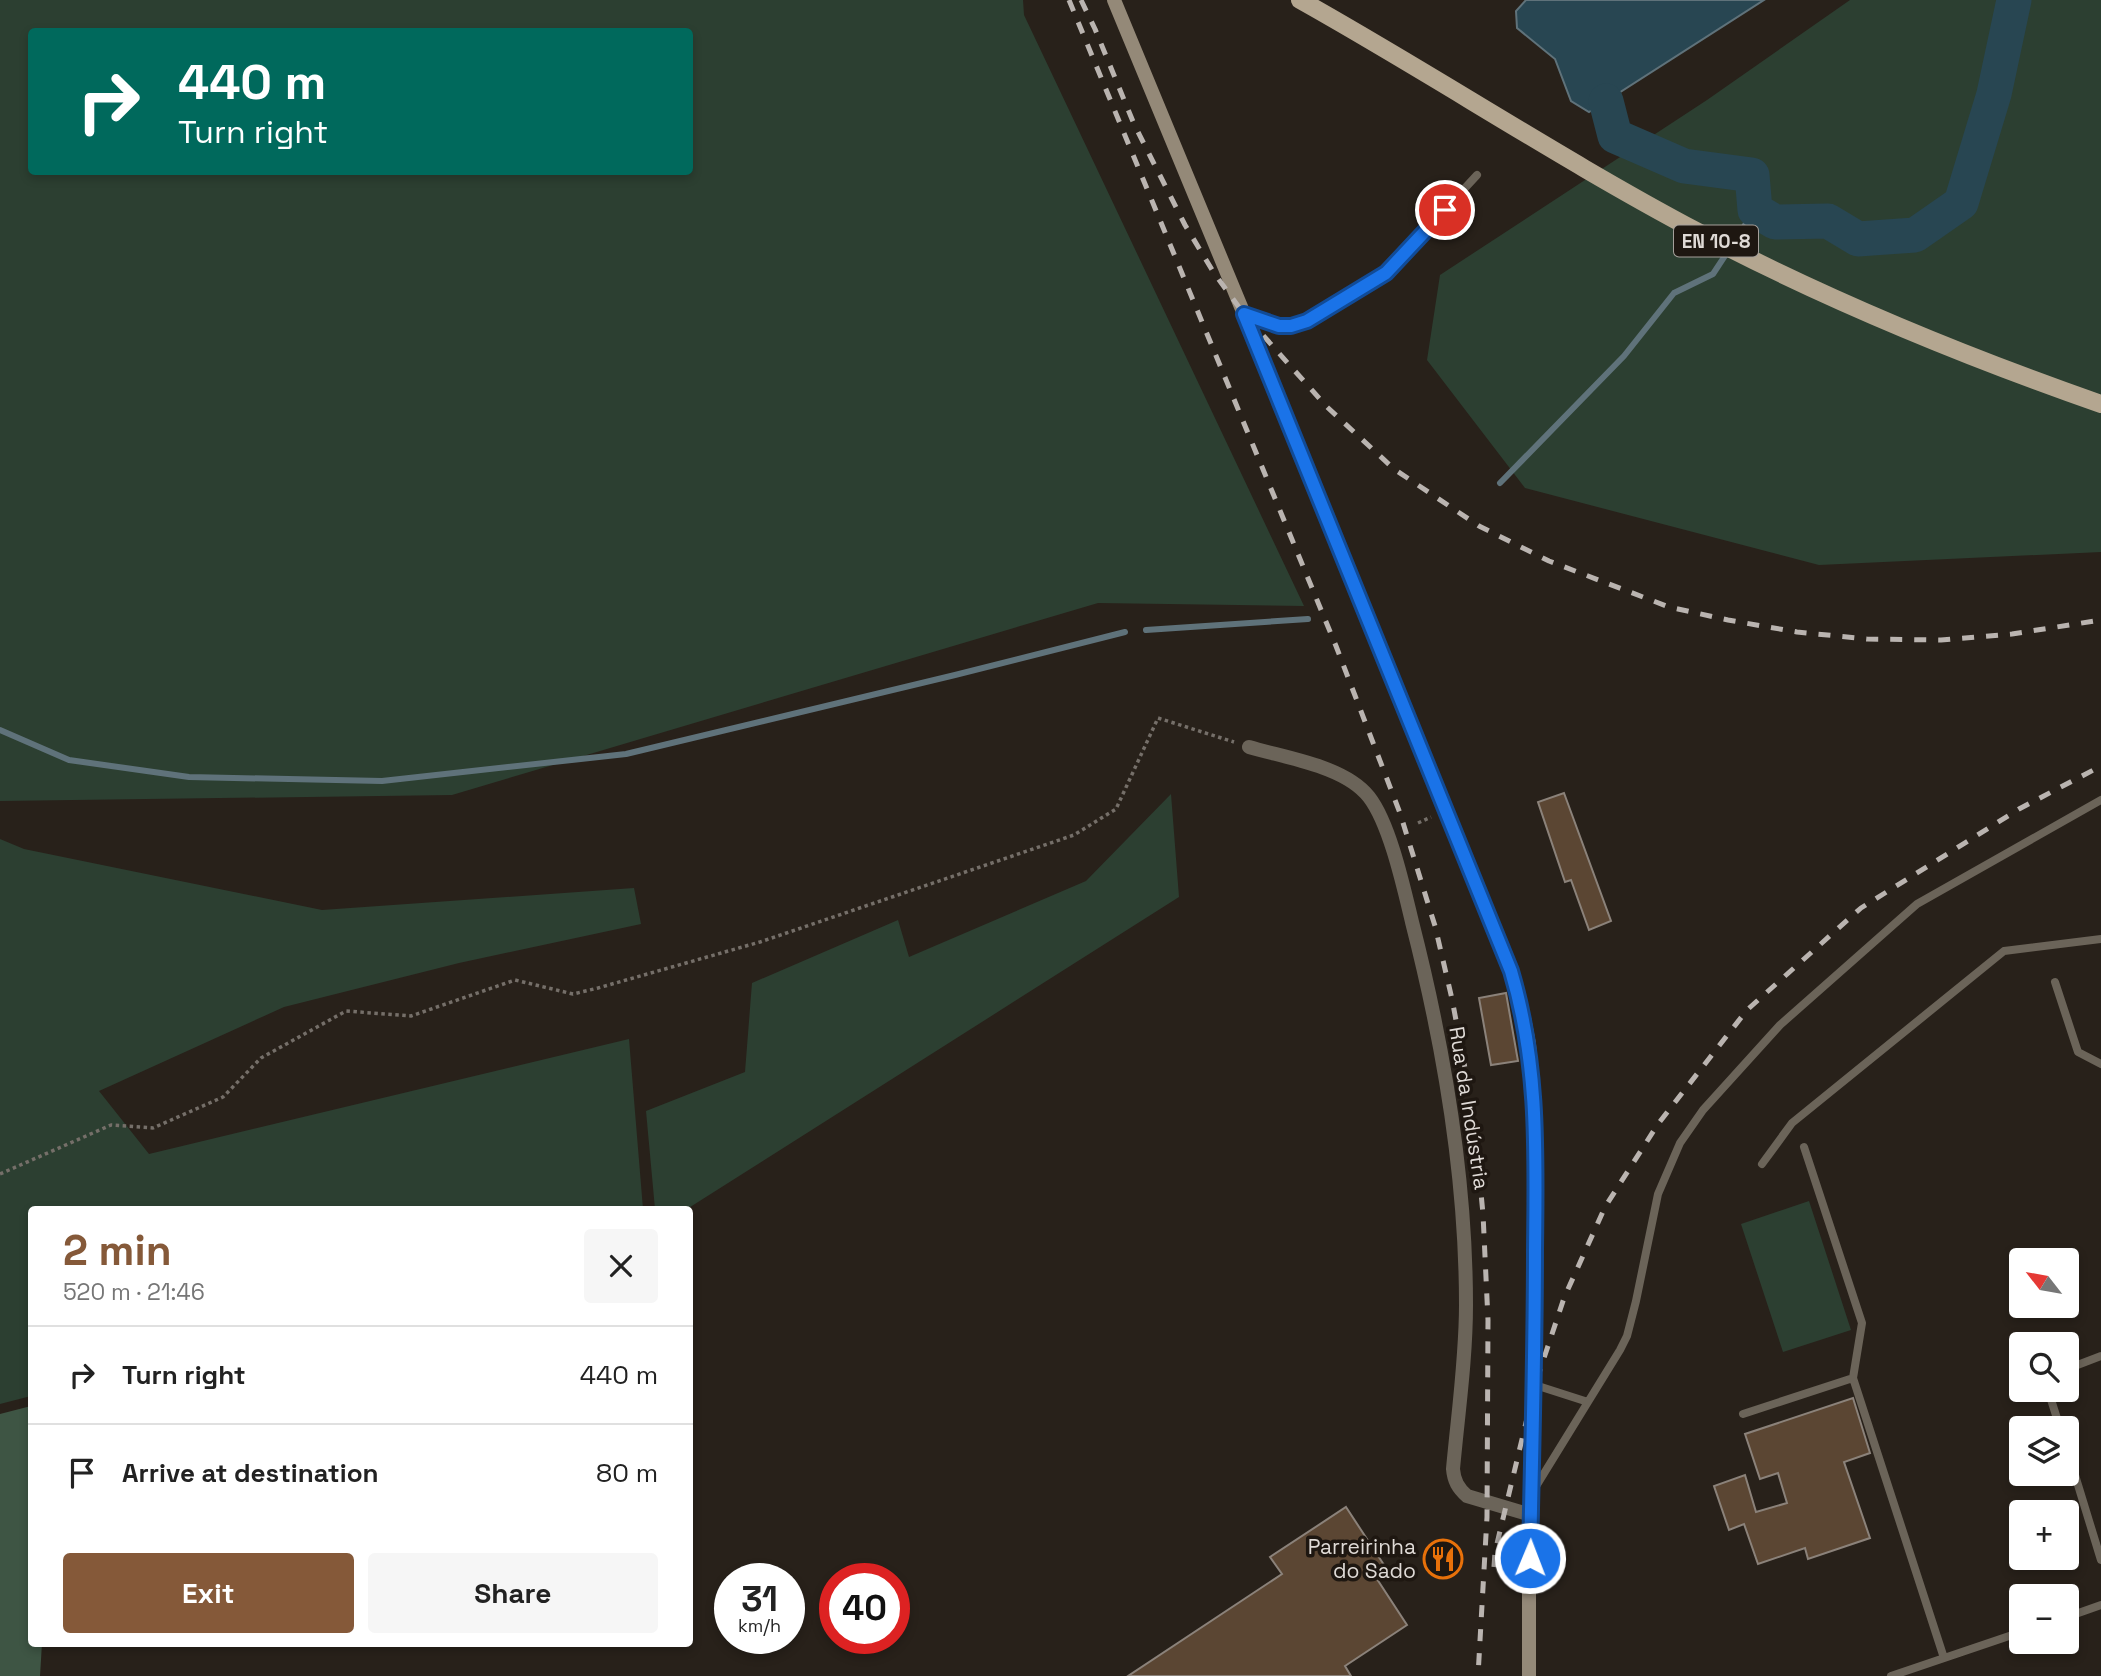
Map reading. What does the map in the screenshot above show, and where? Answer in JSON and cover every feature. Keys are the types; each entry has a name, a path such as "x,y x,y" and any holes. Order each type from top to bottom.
{"main road":[{"name":"EN 10-8","path":"1300,0 1600,177 1696,231 1824,296 1956,352 2101,404"}],"street":[{"path":"1114,0 1473,876 1518,994 1529,1044 1536,1132 1535,1385 1529,1676"},
{"name":"Rua da Indústria","path":"1249,747 1325,769 1358,785 1378,811 1387,833 1425,974 1454,1126 1461,1197 1466,1306 1454,1478 1467,1496 1531,1515"}],"lane":[{"path":"1244,314 1279,326 1297,325 1366,286 1394,265 1477,175"},
{"path":"1532,1493 1613,1364 1627,1336 1653,1210 1663,1178 1680,1143 1703,1110 1780,1025 1917,904 2101,800"},
{"path":"1762,1164 1792,1123 2004,951 2101,939"},
{"path":"2055,982 2078,1052 2101,1064"},
{"path":"1804,1147 1861,1323 1853,1378 1944,1658"},
{"path":"2079,1364 2101,1356"},
{"path":"1743,1414 1853,1378"},
{"path":"1535,1385 1588,1402"},
{"path":"2078,1486 2101,1560"},
{"path":"2079,1613 2101,1605"},
{"path":"1891,1676 2009,1636"}],"path":[{"path":"0,1174 111,1125 153,1128 223,1097 261,1058 346,1011 411,1016 515,980 573,994 598,988 760,942 1074,835 1116,808 1158,718 1249,747"}],"green space":[{"path":"0,0 1023,0 1024,15 1304,606 1098,603 452,795 0,801"},
{"path":"1850,0 2101,0 2101,552 1819,565 1525,488 1427,360 1440,275 1707,100"},
{"path":"1171,794 1179,897 692,1206 655,1206 646,1111 745,1072 752,983 898,920 909,957 1086,881"},
{"path":"0,839 24,849 322,910 634,888 641,924 459,963 284,1007 99,1091 149,1154 629,1039 643,1206 28,1206 28,1397 0,1404"},
{"path":"1809,1201 1851,1330 1783,1352 1741,1224"},
{"path":"28,1407 28,1647 42,1647 40,1676 0,1676 0,1414"}],"water":[{"path":"1526,0 1764,0 1589,112 1571,101 1555,59 1517,28 1516,11"}],"building":[{"path":"1564,793 1611,921 1589,930 1571,880 1565,882 1538,802"},
{"path":"1506,993 1518,1061 1491,1065 1479,998"},
{"path":"1853,1398 1870,1453 1844,1462 1870,1538 1808,1559 1805,1548 1758,1564 1744,1524 1729,1530 1714,1486 1745,1475 1756,1512 1787,1503 1778,1473 1760,1479 1745,1434"},
{"path":"1346,1507 1386,1568 1375,1576 1407,1625 1345,1666 1351,1676 1128,1676 1282,1574 1270,1557"}],"waterway":[{"path":"1606,101 1615,136 1684,166 1752,175 1755,210 1775,222 1828,221 1858,239 1915,235 1961,203 1994,94 2014,0"},
{"path":"1500,483 1624,356 1674,293 1713,274 1755,210"},
{"path":"1146,630 1308,619"},
{"path":"0,730 69,760 189,777 382,781 626,754 1125,632"}],"railway":[{"path":"1069,0 1336,646 1400,813 1435,926 1468,1084 1483,1214 1488,1320 1487,1517 1478,1676"},
{"path":"1081,0 1134,124 1185,225 1214,273 1244,314 1327,407 1394,469 1479,526 1549,561 1669,607 1797,632 1867,639 1941,640 2012,634 2101,620"},
{"path":"1494,1567 1495,1552 1535,1385 1564,1298 1605,1207 1658,1124 1747,1010 1861,908 2019,809 2101,766"}],"place":[{"name":"Parreirinha do Sado","path":"1443,1559"}],"route":[{"path":"1445,210 1386,273 1307,321 1297,325 1279,326 1244,314 1511,971 1524,1018 1529,1044 1536,1132 1535,1385 1530,1558"}]}
